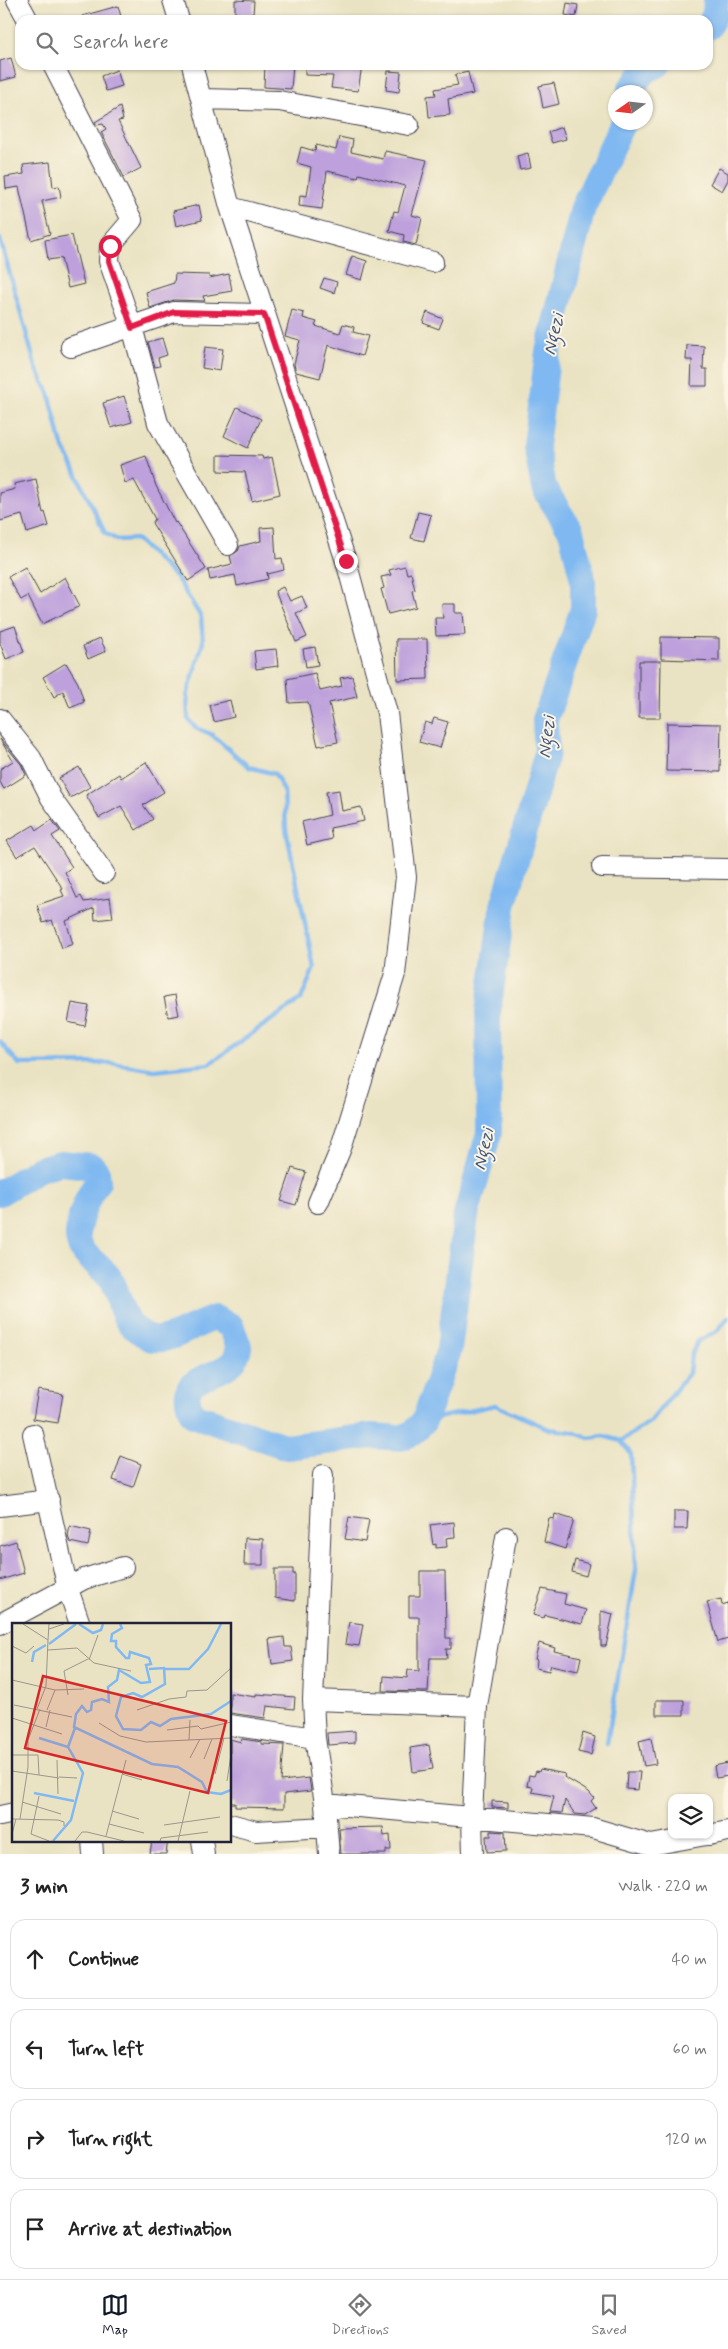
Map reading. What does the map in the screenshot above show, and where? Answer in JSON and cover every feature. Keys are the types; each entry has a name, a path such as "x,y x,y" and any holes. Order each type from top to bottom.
{"street":[{"path":"17,0 25,15"},
{"path":"60,70 132,220 110,246 109,261 132,328 158,423 228,545"},
{"path":"193,70 230,206 346,561 387,713 406,877 395,974 342,1148 318,1203"},
{"path":"202,99 279,101 409,125"},
{"path":"230,206 433,262"},
{"path":"72,346 132,328 174,312 264,314"},
{"path":"0,719 31,758 50,798 104,874"},
{"path":"602,867 728,869"},
{"path":"34,1434 68,1589 80,1623"},
{"path":"323,1475 313,1700 315,1738 325,1804 329,1854"},
{"path":"0,1506 49,1500"},
{"path":"473,1854 472,1818 477,1706 506,1537"},
{"path":"0,1624 84,1579 123,1567"},
{"path":"313,1700 477,1706"},
{"path":"231,1724 315,1738"},
{"path":"325,1804 592,1828 651,1845 685,1839"},
{"path":"231,1824 256,1831 326,1827"},
{"path":"713,1834 728,1831"}],"building":[{"path":"235,0 254,1 253,14 235,13"},
{"path":"567,3 578,5 576,15 565,15"},
{"path":"118,6 121,15 86,15"},
{"path":"11,58 16,77 0,81 0,61"},
{"path":"117,70 122,86 106,91 101,76"},
{"path":"265,70 293,70 291,89 264,87"},
{"path":"305,70 361,70 358,91 331,88 333,76 305,75"},
{"path":"388,71 401,72 399,92 386,90"},
{"path":"468,72 473,94 448,99 450,115 429,117 427,96 436,95 435,89 458,85 455,75"},
{"path":"554,83 559,104 543,108 539,86"},
{"path":"120,107 123,120 118,121 141,168 124,177 101,132 106,129 103,124 97,125 95,122"},
{"path":"562,127 566,139 552,143 548,132"},
{"path":"339,137 353,140 351,152 383,159 385,151 427,160 412,215 422,218 416,245 403,242 404,235 389,231 394,211 398,212 405,186 359,174 358,178 327,171 322,209 299,206 300,195 307,196 311,167 297,163 301,147 315,151 316,145 336,150"},
{"path":"528,153 531,168 520,170 517,156"},
{"path":"50,162 53,187 59,186 61,197 42,201 50,234 31,240 19,187 6,189 5,177 24,174 23,165"},
{"path":"719,168 728,173 728,180 722,191 710,184"},
{"path":"199,205 202,220 176,226 173,211"},
{"path":"72,235 84,284 68,288 61,258 48,260 45,240"},
{"path":"352,256 367,261 362,280 346,275"},
{"path":"175,274 209,275 209,278 229,274 232,291 203,296 205,301 174,300 150,308 146,292 174,283"},
{"path":"324,278 337,282 334,293 320,288"},
{"path":"292,310 304,313 303,318 317,322 315,326 340,333 343,324 354,327 353,332 368,336 362,356 328,345 320,378 296,372 294,364 300,340 285,336"},
{"path":"427,312 443,319 439,329 423,323"},
{"path":"162,338 167,355 158,358 160,366 155,367 148,342"},
{"path":"687,345 704,346 703,369 707,369 707,386 691,386 692,360 686,360"},
{"path":"205,347 223,349 220,371 202,368"},
{"path":"124,396 132,422 111,428 103,403"},
{"path":"237,407 261,419 248,448 224,436"},
{"path":"218,455 262,456 263,459 272,457 280,494 252,501 245,472 218,471"},
{"path":"146,456 156,486 175,523 206,569 188,581 152,523 155,519 134,480 125,483 120,465"},
{"path":"36,479 43,513 45,512 49,526 27,533 22,515 0,521 0,493 15,489 14,484"},
{"path":"418,512 431,515 424,541 411,538"},
{"path":"274,527 276,559 282,558 284,570 268,574 267,572 268,579 237,586 235,575 210,580 208,570 232,564 230,556 238,551 240,546 261,541 260,528"},
{"path":"405,566 407,574 411,573 415,590 412,591 416,607 388,614 381,589 384,588 381,577 391,575 389,570"},
{"path":"25,567 40,594 65,577 80,606 42,624 28,596 21,600 8,577"},
{"path":"283,587 290,601 302,596 307,608 296,613 307,637 296,642 275,591"},
{"path":"442,604 455,604 455,613 463,613 465,635 436,636 435,618 443,618"},
{"path":"15,626 24,652 6,659 0,643 0,631"},
{"path":"661,637 719,638 719,661 661,659"},
{"path":"100,638 106,651 88,659 83,646"},
{"path":"396,639 427,639 428,679 397,680"},
{"path":"315,647 318,665 306,667 303,649"},
{"path":"276,649 278,666 256,669 254,651"},
{"path":"639,661 661,661 660,718 639,718"},
{"path":"66,663 78,683 84,702 70,708 63,691 54,697 43,677"},
{"path":"315,673 320,691 342,686 340,678 352,676 357,697 329,703 338,742 318,746 308,702 289,703 287,679"},
{"path":"230,700 234,717 214,722 210,705"},
{"path":"434,718 448,722 440,748 419,742 425,722 432,724"},
{"path":"667,723 721,724 720,772 666,771"},
{"path":"0,739 21,764 26,775 4,789 0,782 0,769 13,761"},
{"path":"146,762 164,792 143,805 153,819 136,830 121,806 99,818 86,795 119,774 121,778"},
{"path":"79,767 90,787 70,798 59,778"},
{"path":"339,790 342,811 361,807 364,821 330,828 332,839 307,845 302,822 330,815 326,792"},
{"path":"52,820 60,831 52,836 72,867 65,872 77,898 81,896 84,902 110,898 113,918 95,920 94,908 66,921 73,944 62,948 52,920 43,923 37,905 64,896 61,890 63,889 35,846 17,857 7,841 34,825 37,830"},
{"path":"175,995 179,1015 168,1017 164,997"},
{"path":"72,1003 89,1006 85,1026 68,1022"},
{"path":"292,1168 306,1172 296,1205 281,1201"},
{"path":"38,1390 63,1394 58,1423 33,1419"},
{"path":"121,1456 141,1464 133,1487 113,1480"},
{"path":"674,1511 688,1511 687,1529 674,1529"},
{"path":"555,1514 574,1520 565,1549 544,1542 549,1518 554,1519"},
{"path":"349,1517 369,1520 365,1542 345,1539"},
{"path":"454,1522 455,1537 446,1538 447,1547 436,1548 436,1544 433,1545 430,1525"},
{"path":"70,1526 91,1531 88,1546 70,1542 68,1536"},
{"path":"245,1538 263,1539 263,1565 244,1565"},
{"path":"16,1541 24,1573 0,1580 0,1546"},
{"path":"575,1560 589,1564 586,1576 572,1572"},
{"path":"275,1569 293,1569 293,1574 295,1574 295,1601 275,1598"},
{"path":"420,1571 445,1571 446,1638 451,1638 451,1649 446,1649 447,1658 430,1658 428,1692 383,1691 384,1676 407,1678 408,1670 419,1671 419,1617 409,1617 409,1596 420,1596"},
{"path":"542,1589 566,1594 564,1604 586,1610 582,1624 545,1615 544,1618 533,1615"},
{"path":"721,1599 722,1605 728,1603 728,1639 718,1642 707,1602"},
{"path":"601,1611 613,1614 606,1646 601,1646"},
{"path":"349,1622 363,1624 359,1646 345,1644"},
{"path":"284,1637 285,1647 291,1647 293,1661 272,1664 269,1639"},
{"path":"539,1643 555,1648 554,1651 581,1657 578,1671 551,1665 549,1671 536,1668 537,1660 535,1659"},
{"path":"231,1693 256,1697 256,1694 295,1697 294,1709 267,1706 265,1718 231,1713"},
{"path":"656,1700 684,1700 684,1715 656,1715"},
{"path":"355,1731 355,1743 328,1745 327,1733"},
{"path":"583,1733 595,1737 591,1755 578,1752"},
{"path":"651,1738 656,1764 644,1766 639,1741"},
{"path":"231,1739 241,1742 242,1739 262,1742 262,1744 284,1745 281,1781 309,1778 311,1791 284,1794 284,1808 235,1807 235,1803 231,1803"},
{"path":"429,1745 433,1769 413,1772 410,1748"},
{"path":"728,1763 728,1776 716,1778 714,1766"},
{"path":"540,1769 565,1774 564,1777 589,1792 594,1798 591,1801 596,1808 585,1815 575,1814 565,1800 562,1813 550,1812 554,1796 532,1792 533,1787 527,1786 529,1775 534,1776 536,1771 539,1772"},
{"path":"627,1772 640,1772 638,1790 626,1789"},
{"path":"492,1801 508,1802 508,1808 492,1807"},
{"path":"383,1827 384,1836 390,1835 391,1850 386,1850 386,1854 341,1854 339,1828"},
{"path":"491,1831 505,1832 506,1851 487,1852 486,1836 491,1836"},
{"path":"152,1842 168,1842 166,1854 150,1854"}],"waterway":[{"name":"Ngezi","path":"713,18 716,0"},
{"name":"Ngezi","path":"633,85 647,70"},
{"name":"Ngezi","path":"0,1193 39,1169 60,1163 92,1166 97,1172 98,1181 82,1214 78,1228 79,1242 85,1254 111,1280 129,1322 143,1334 153,1339 168,1338 215,1318 231,1326 239,1347 236,1357 225,1368 198,1380 192,1385 188,1392 188,1402 193,1415 287,1447 371,1436 401,1438 413,1433 424,1421 449,1350 466,1215 489,1133 488,1012 503,906 547,753 545,720 583,609 583,580 571,531 544,488 536,446 548,351 583,208 619,130"},
{"path":"0,239 36,368 49,393 61,442 105,533 117,540 136,539 176,577 201,617 203,642 187,696 188,719 196,728 211,734 249,767 275,774 284,791 286,829 314,968 301,999 209,1064 155,1070 111,1063 19,1064 0,1042"},
{"path":"424,1421 495,1405 549,1429 572,1432 589,1438 603,1436 621,1441 651,1421 689,1373 691,1355 698,1341 717,1331 728,1318"},
{"path":"607,1743 636,1570 631,1454 621,1441"}],"route":[{"path":"110,246 109,261 132,328 174,312 264,314 346,561"}]}
